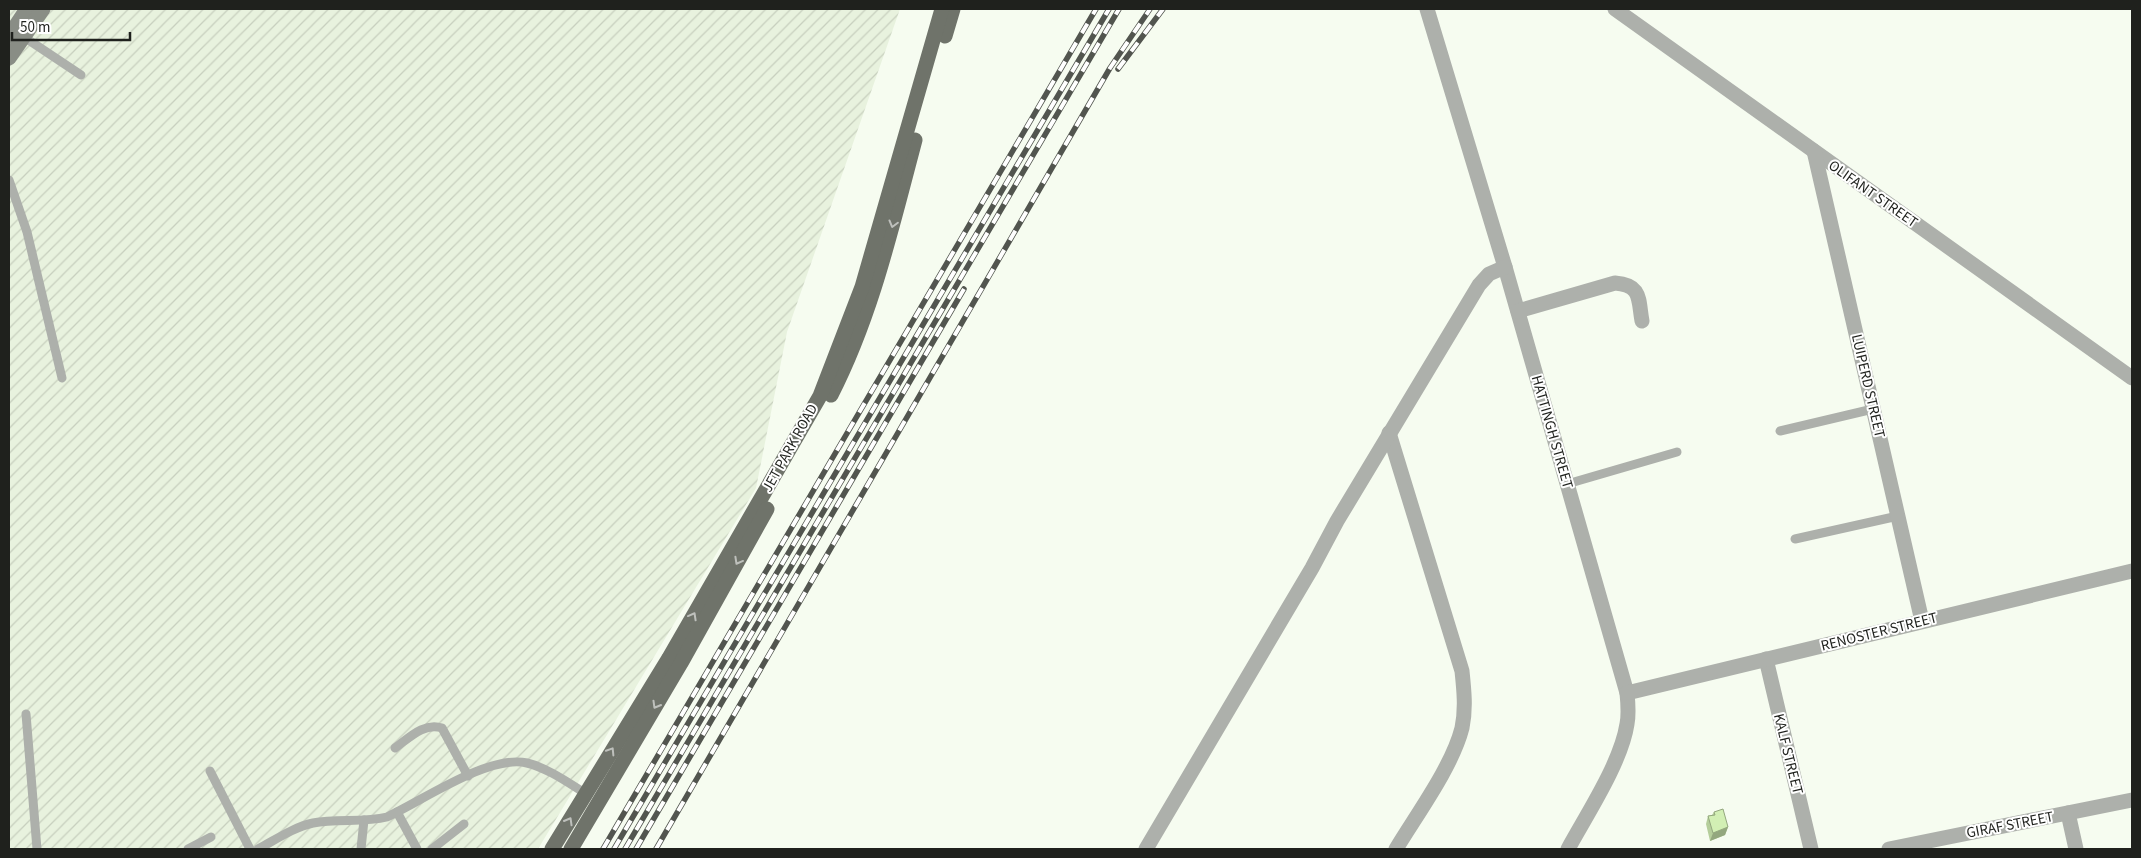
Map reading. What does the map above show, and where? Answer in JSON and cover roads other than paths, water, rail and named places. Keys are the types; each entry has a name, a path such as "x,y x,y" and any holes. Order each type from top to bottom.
{"main road":[{"name":"JET PARK ROAD","path":"552,849 669,658 800,434 823,388 862,287 942,9"},
{"name":"JET PARK ROAD","path":"571,849 810,435 848,357 881,266 953,9"}],"street":[{"path":"9,58 15,34 26,9"},
{"path":"15,34 43,9"},
{"name":"HATTINGH STREET","path":"1427,9 1518,311 1627,693 1627,725 1619,749 1607,777 1568,849"},
{"path":"1432,26 1434,9"},
{"name":"OLIFANT STREET","path":"1615,9 2132,378"},
{"name":"LUIPERD STREET","path":"1814,151 1922,621"},
{"path":"1146,849 1312,568 1389,433 1482,281 1494,271 1505,267"},
{"path":"1518,311 1615,283 1631,286 1637,292 1642,321"},
{"path":"1389,433 1462,671 1465,699 1462,728 1452,755 1396,849"},
{"name":"RENOSTER STREET","path":"1627,693 2132,571"},
{"name":"KALF STREET","path":"1766,659 1811,849"},
{"name":"GIRAF STREET","path":"1889,849 2132,800"},
{"path":"2068,813 2076,849"}],"lane":[{"path":"15,34 81,75"},
{"path":"9,180 27,232 62,378"},
{"path":"1780,431 1873,409"},
{"path":"1567,484 1677,452"},
{"path":"1795,539 1898,516"},
{"path":"26,714 37,849"},
{"path":"395,748 424,728 435,726 442,728 468,776"},
{"path":"258,849 301,826 315,822 386,817 496,764 528,763 600,801"},
{"path":"210,771 250,849"},
{"path":"397,812 417,849"},
{"path":"361,849 364,820"},
{"path":"432,849 464,824"},
{"path":"188,849 211,837"}],"railway":[{"path":"603,849 1096,9"},
{"path":"614,849 1109,9"},
{"path":"625,849 1119,9"},
{"path":"656,849 1110,68 1150,9"},
{"path":"1118,69 1163,9"},
{"path":"636,849 964,289"}]}
